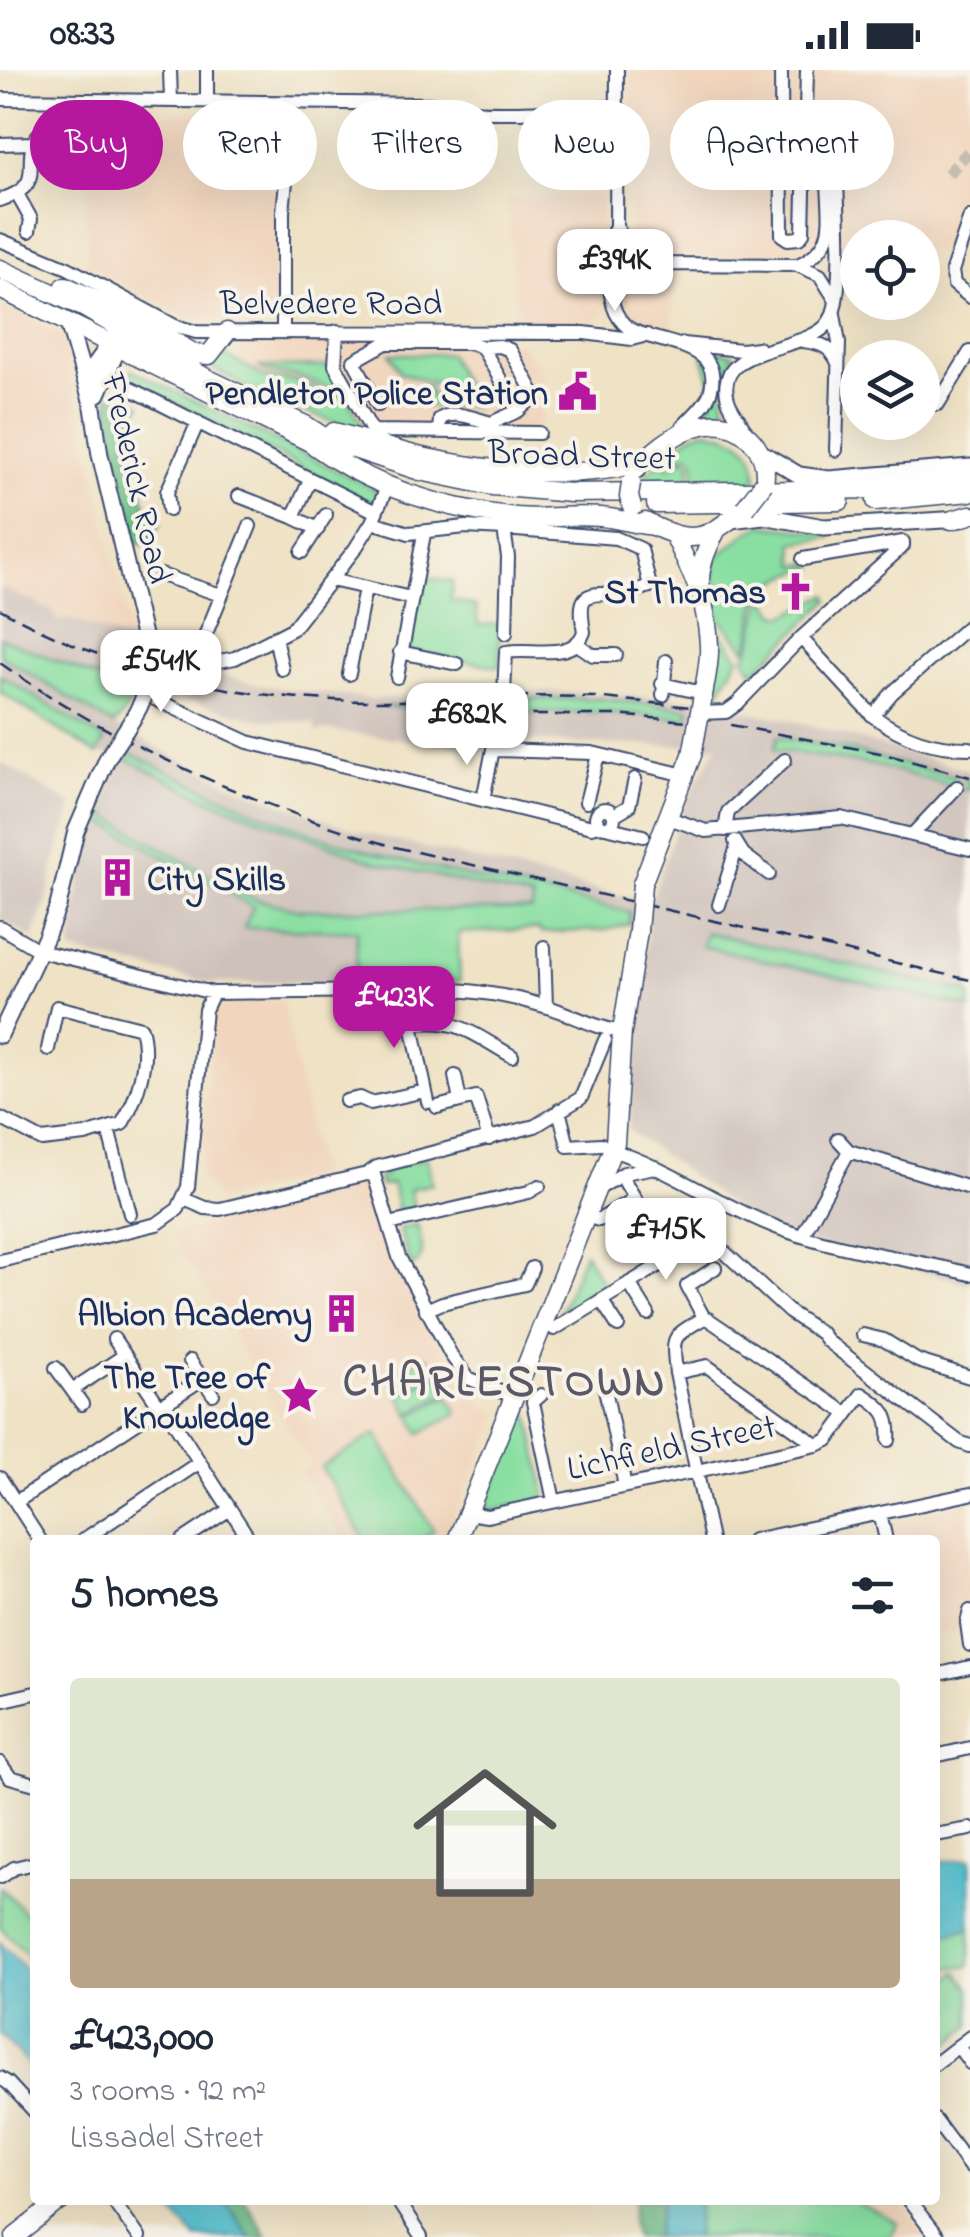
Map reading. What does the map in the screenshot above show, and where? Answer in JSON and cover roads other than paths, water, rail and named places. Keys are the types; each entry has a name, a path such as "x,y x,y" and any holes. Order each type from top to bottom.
{"highway":[{"name":"Broad Street","path":"0,269 116,337 309,435 420,471 525,490 570,493 884,489 970,480"},
{"path":"31,285 45,280 104,302 203,356 216,350 227,332"},
{"name":"Broad Street","path":"0,289 68,324 116,337 208,379 363,466 490,498 721,505 889,501 970,492"},
{"path":"150,328 208,379"},
{"path":"699,590 703,554 723,526 745,508 764,484 765,466 748,436 726,424 708,422 674,436 643,462 630,482 629,497 640,518 674,535 691,539 723,526"},
{"path":"309,435 486,468 612,470 643,462"},
{"path":"309,435 349,470 387,488 519,517 594,516 654,526"},
{"path":"459,1535 596,1191 606,1147 618,1128 614,1036 638,931 642,884 692,755 710,643 699,590 674,535"},
{"path":"15,2237 56,2205"}],"main road":[{"name":"Frederick Road","path":"1,1032 58,906 85,806 108,759 152,697 148,652 100,455 94,407 68,324"},
{"path":"94,407 94,366 116,337"},
{"path":"760,452 799,475 829,478 970,467"},
{"path":"723,526 763,516 841,527 965,520"}],"street":[{"path":"170,70 170,101"},
{"path":"208,70 208,100"},
{"path":"617,70 618,100"},
{"path":"781,70 781,100"},
{"path":"806,100 807,70"},
{"path":"0,100 183,101"},
{"path":"317,102 518,109"},
{"path":"0,144 34,140 32,176 16,194 0,200"},
{"path":"283,331 286,190"},
{"path":"617,190 616,225 611,239 613,307 626,327 647,335"},
{"path":"782,190 782,235 788,239 800,238 803,233 804,190"},
{"path":"797,265 814,257 826,243 832,190"},
{"path":"748,436 729,402 727,384 739,363 824,328 835,308 838,288 833,190"},
{"path":"16,194 31,220 29,231"},
{"path":"970,217 953,278 958,290 970,298"},
{"path":"616,225 626,246 644,264"},
{"name":"Belvedere Road","path":"0,240 68,268 175,326 196,332 587,333 632,339 647,335 681,344 768,349"},
{"path":"587,333 606,322 620,282 644,264 797,265 820,275 835,308 840,343 836,450"},
{"path":"336,331 335,364 368,428 378,432 539,433"},
{"path":"799,341 822,344 832,352 838,366"},
{"path":"378,406 354,361 386,343 471,343 510,350 532,390 530,400 518,411 491,423 472,416 446,415 440,420 439,432"},
{"path":"674,436 705,403 712,384 706,363 681,344"},
{"path":"482,347 518,411"},
{"path":"940,401 970,352"},
{"path":"127,387 409,533 504,528 632,542 643,553 650,586 618,595 595,592 586,598 580,609 584,632 577,644 566,651 524,648 506,652 504,692 483,800"},
{"path":"169,510 167,492 198,422"},
{"path":"293,517 310,480"},
{"path":"148,652 161,648 196,658 235,658 292,629 374,517 387,488"},
{"path":"239,496 318,529"},
{"path":"302,552 326,516"},
{"path":"196,658 250,526"},
{"path":"504,528 508,557 504,623"},
{"path":"397,677 424,534"},
{"path":"666,661 663,690 726,712 904,546 903,542 811,554"},
{"path":"161,575 222,595"},
{"path":"331,580 411,598"},
{"path":"349,674 366,588"},
{"path":"873,716 892,693 970,625"},
{"path":"275,638 282,669"},
{"path":"801,638 873,716 921,743 970,748"},
{"path":"577,644 593,655 616,655"},
{"path":"400,652 457,664"},
{"path":"152,697 248,742 592,826 606,822 628,806 635,779"},
{"path":"493,747 598,755 685,774"},
{"path":"586,802 598,755"},
{"path":"769,874 737,846 729,830 728,812 785,760"},
{"path":"912,835 957,786"},
{"path":"666,817 706,831 841,818 970,849"},
{"path":"606,822 643,836"},
{"path":"719,905 737,846"},
{"path":"0,927 40,952 213,993 490,993 546,1006 614,1036 580,1098 535,1126 377,1168 368,1174 220,1209 205,1208 184,1198"},
{"path":"544,947 546,1006"},
{"path":"405,991 430,1100"},
{"path":"0,1261 157,1224 173,1214 188,1188 205,1010 213,993"},
{"path":"0,1118 42,1140 84,1136 122,1124 133,1105 145,1054 141,1028 57,1007 48,1049"},
{"path":"410,1024 451,1022 512,1056"},
{"path":"454,1076 460,1101"},
{"path":"346,1101 460,1101 482,1096 488,1138"},
{"path":"560,1110 568,1146 606,1147 802,1236 970,1274"},
{"path":"108,1129 130,1214"},
{"path":"838,1139 849,1151 970,1188"},
{"path":"802,1236 849,1151"},
{"path":"596,1191 618,1175 657,1167"},
{"path":"368,1174 374,1175 380,1190 399,1257 468,1378 515,1396"},
{"path":"626,1182 653,1217 671,1258"},
{"path":"389,1224 529,1192 539,1186"},
{"path":"586,1216 599,1220 635,1198"},
{"path":"554,1329 696,1242 723,1202"},
{"path":"719,1247 788,1312 821,1333 959,1442 970,1446"},
{"path":"426,1310 525,1284 532,1268"},
{"path":"715,1268 686,1286 704,1318 846,1413"},
{"path":"629,1283 648,1314"},
{"path":"601,1300 618,1326"},
{"path":"704,1318 673,1339 676,1373 709,1535"},
{"path":"863,1335 884,1340 918,1361 970,1377"},
{"path":"114,1339 160,1407"},
{"path":"72,1390 125,1355"},
{"path":"190,1362 212,1394"},
{"path":"676,1373 707,1366 817,1445"},
{"path":"56,1368 82,1404"},
{"path":"16,1502 202,1379"},
{"path":"605,1389 626,1486"},
{"name":"Lichfield Street","path":"468,1513 488,1516 817,1445 828,1440 862,1394 887,1414 889,1440"},
{"path":"541,1395 533,1402 554,1501"},
{"path":"175,1424 247,1535"},
{"path":"90,1535 200,1462"},
{"path":"0,1478 37,1535"},
{"path":"827,1533 880,1513 970,1494"},
{"path":"191,1535 230,1509"},
{"path":"880,1513 885,1535"},
{"path":"970,1611 966,1623 970,1645"},
{"path":"940,1674 970,1667"},
{"path":"0,1702 30,1695"},
{"path":"940,1755 970,1748"},
{"path":"0,1762 5,1782 30,1784"},
{"path":"940,1834 970,1828"},
{"path":"4,1879 14,1868 30,1864"},
{"path":"940,2060 970,2037"},
{"path":"958,2046 970,2063"},
{"path":"0,2078 30,2106"},
{"path":"940,2127 970,2167"},
{"path":"115,2205 133,2234"},
{"path":"400,2205 421,2237"},
{"path":"912,2205 936,2237"}],"water":[{"path":"970,1859 970,1928 940,1936 940,1862"},
{"path":"0,1943 30,1975 30,2066 0,2034"},
{"path":"166,2205 228,2205 250,2237 196,2237"},
{"path":"661,2205 699,2205 696,2237 656,2237"}],"tunnel":[{"path":"948,174 970,150"},
{"path":"957,787 970,773"}],"railway":[{"path":"0,609 61,639 121,662 181,680 241,691 364,701 496,697"},
{"path":"0,663 46,694 141,747 240,793 343,831 395,847 970,980"},
{"path":"513,696 594,697 691,707"},
{"path":"432,713 492,715"},
{"path":"509,715 615,715 688,721"},
{"path":"731,725 880,753 970,777"}],"place":[{"name":"Pendleton Police Station","path":"578,392"},
{"name":"St Thomas","path":"796,591"},
{"name":"City Skills","path":"117,878"},
{"name":"Albion Academy","path":"342,1313"},
{"name":"The Tree of Knowledge","path":"300,1396"}],"district":[{"name":"CHARLESTOWN","path":"505,1379"}]}
